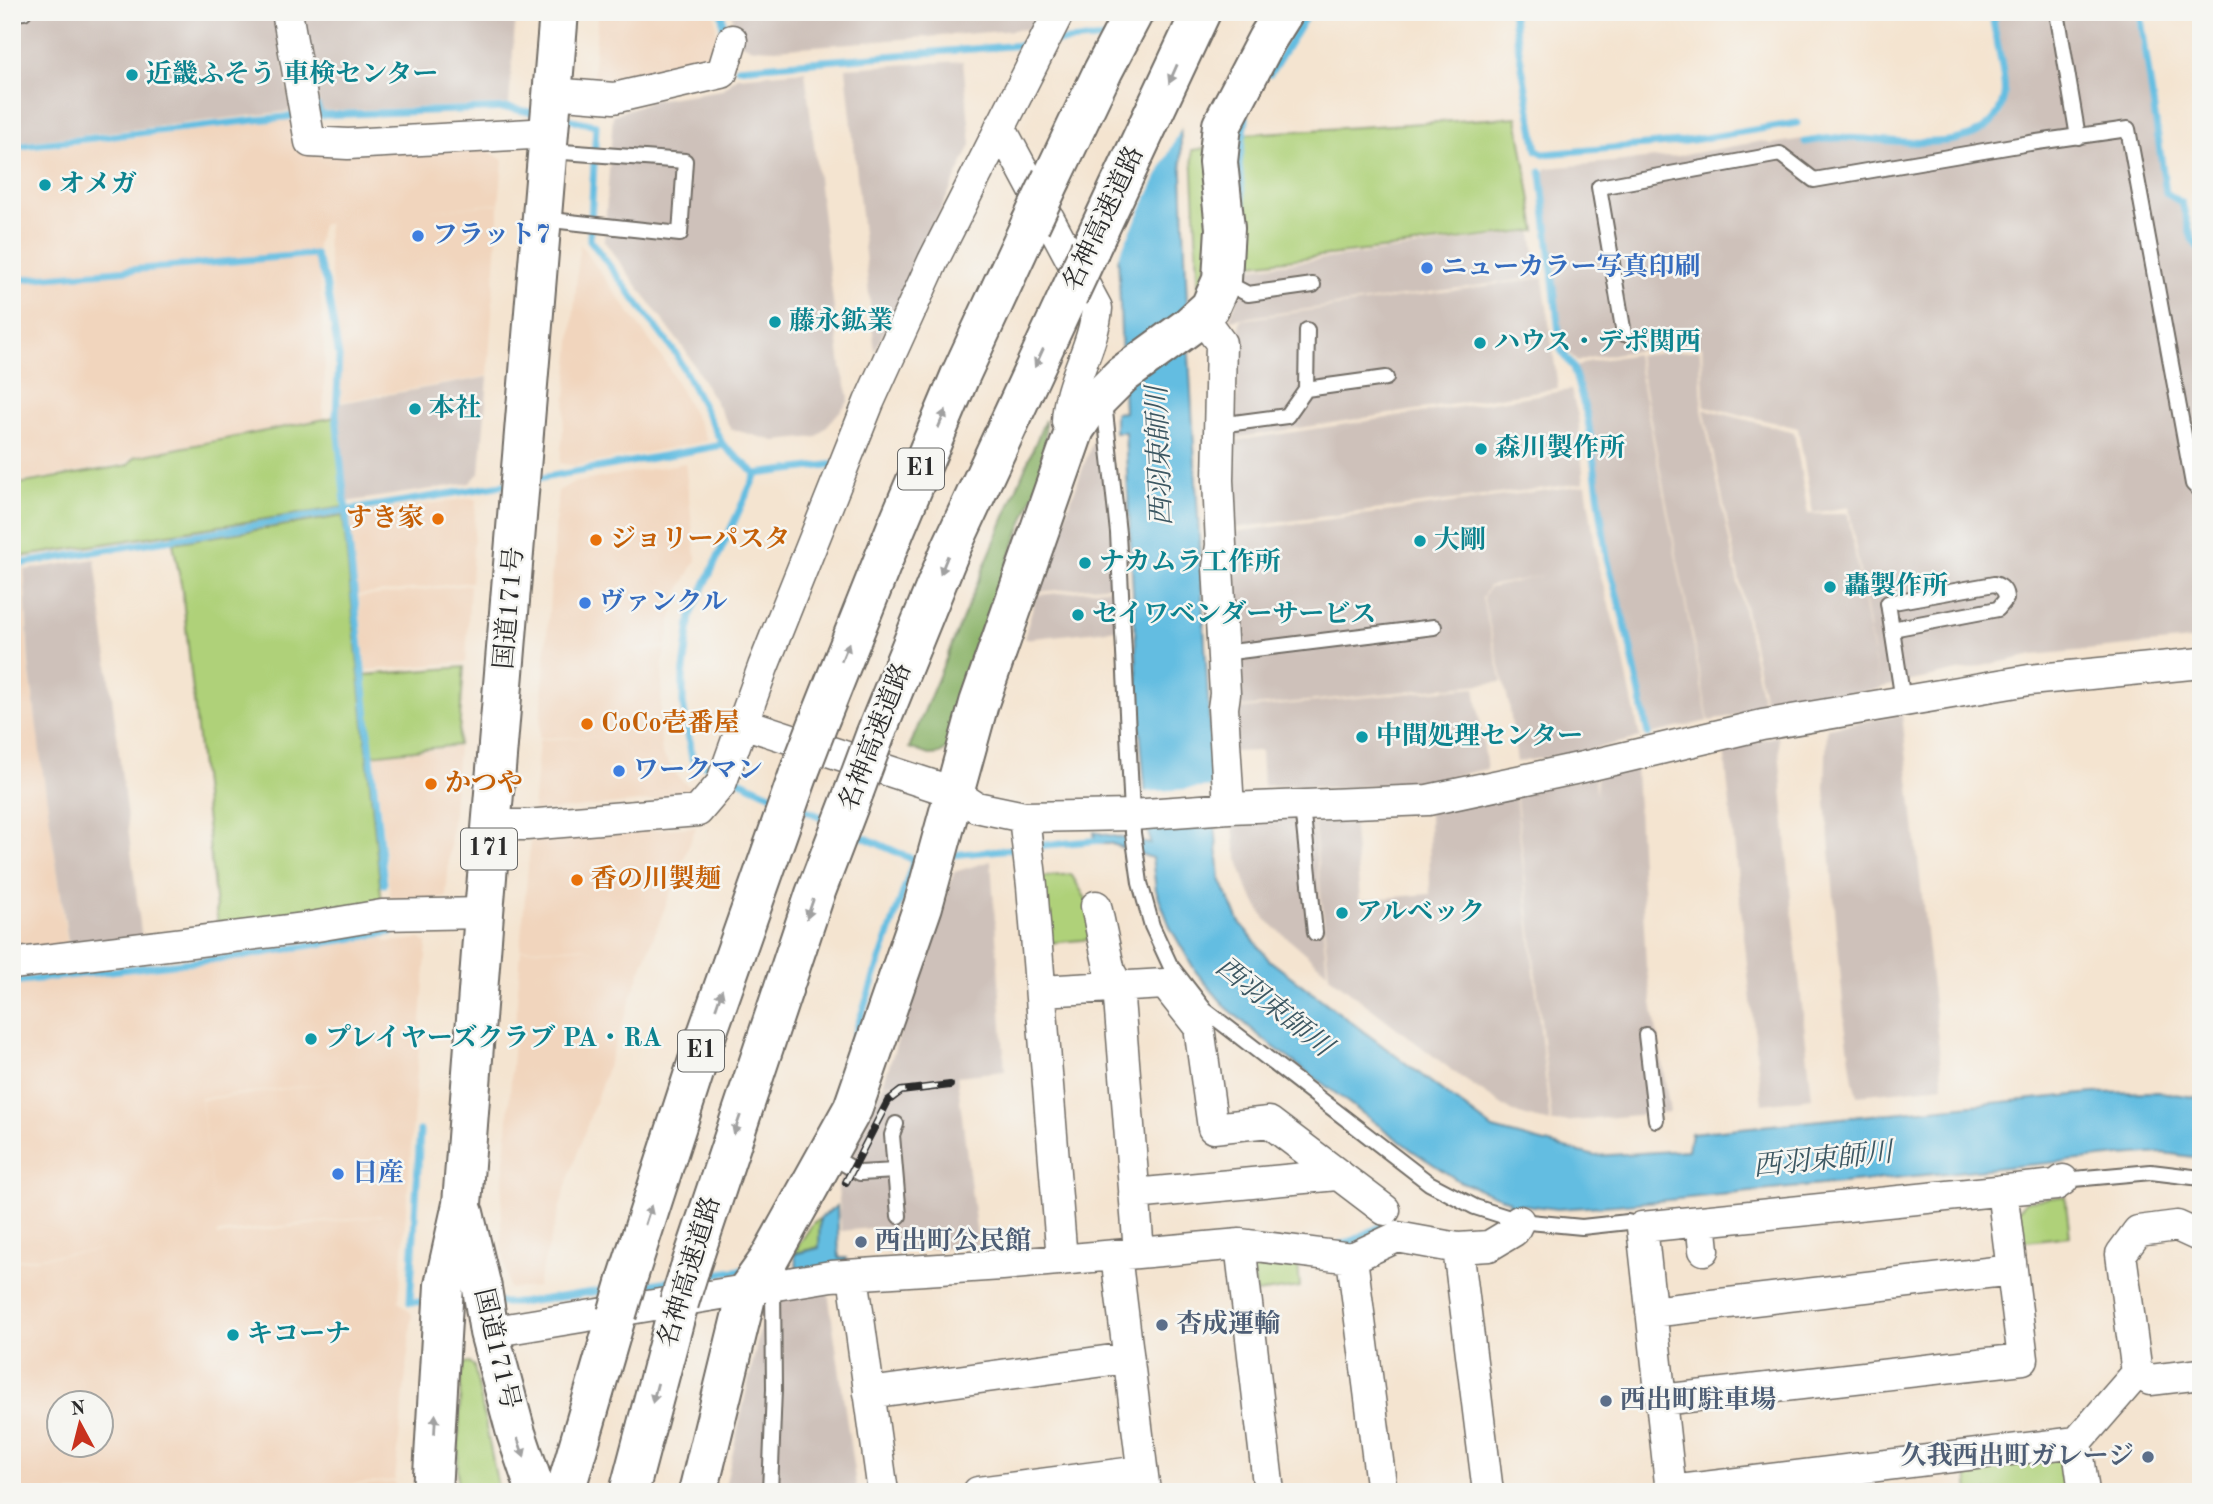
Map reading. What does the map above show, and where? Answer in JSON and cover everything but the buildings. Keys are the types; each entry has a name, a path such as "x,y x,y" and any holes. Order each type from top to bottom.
{"main road":[{"name":"国道171号","path":"432,1492 443,1299 462,1204 559,12"},
{"name":"E1","path":"565,1492 622,1297 703,1045 821,716 955,389 1052,178 1134,12"},
{"name":"名神高速道路","path":"629,1492 684,1287 807,919 876,733 951,546 1201,12"},
{"path":"698,1492 768,1261 853,1108 922,910 979,703 1075,429 1089,408 1113,384 1210,307 1222,280 1225,228 1218,162 1222,125 1284,12"},
{"name":"国道171号","path":"462,1204 516,1433 536,1492"}],"street":[{"path":"287,12 310,142 348,144 550,120 614,98 722,73 732,40"},
{"path":"491,825 527,825 698,811 720,784 844,463 933,261 1049,32"},
{"path":"1000,127 1097,308 1096,328 1068,402 1068,422 1075,429"},
{"path":"1194,321 1221,343 1218,480 1221,545 1218,566 1229,808"},
{"path":"743,723 953,792 1026,834 1133,824 1229,808 1428,800 1762,725 2029,680 2201,663"},
{"path":"1026,834 1062,1260"},
{"path":"978,1492 1144,1481 1127,1358 1128,1253 1135,1208 1118,986 1110,972 1096,906"},
{"path":"12,964 305,928 382,915 484,914"},
{"path":"1041,991 1165,984 1199,1027 1213,1128 1269,1122 1385,1210"},
{"path":"1135,1208 1338,1175"},
{"path":"2063,1180 2056,1185 2002,1190 1702,1235 1642,1227 1671,1492 2077,1442 2137,1373 2121,1254 2138,1231 2177,1226 2201,1237"},
{"path":"1661,1400 2023,1359 2002,1190"},
{"path":"485,1310 760,1287 844,1275 1240,1244 1352,1258 1397,1237 1458,1248 1489,1246 1514,1231 1510,1218"},
{"path":"1240,1244 1269,1492"},
{"path":"1458,1248 1488,1492"},
{"path":"1352,1258 1382,1492"},
{"path":"1651,1312 2012,1270"},
{"path":"844,1275 869,1393 883,1492"},
{"path":"869,1393 1127,1358"},
{"path":"2137,1373 2150,1380 2201,1374"},
{"path":"2077,1442 2084,1492"}],"lane":[{"path":"12,13 24,12"},
{"path":"2058,18 2078,137"},
{"path":"541,218 680,234 685,161 585,154 550,120"},
{"path":"1623,334 1599,187 1780,154 1814,180 2129,129 2193,484 2201,492"},
{"path":"1222,280 1248,294 1313,285"},
{"path":"1219,425 1287,416 1306,390 1307,330"},
{"path":"1306,390 1386,378"},
{"path":"1113,384 1133,824 1140,883 1152,926 1170,965 1205,1010 1429,1184 1475,1207 1510,1218 1581,1227 1628,1222 1642,1227"},
{"path":"1892,629 1998,609 2006,599 2006,593 1999,585 1994,584 1888,603 1903,701"},
{"path":"1223,653 1434,627"},
{"path":"1302,806 1315,933"},
{"path":"1646,1034 1656,1120"},
{"path":"897,1124 892,1135 899,1216"},
{"path":"827,1154 860,1173 895,1171"},
{"path":"2063,1180 2151,1172 2188,1174 2201,1178"},
{"path":"760,1287 774,1389 770,1492"}],"shaded area":[{"name":"近畿ふそう 車検センター","path":"12,12 275,12 291,111 12,143"},
{"path":"303,12 516,12 509,104 320,111"},
{"path":"598,12 715,12 719,70 592,91"},
{"path":"732,12 1048,12 1039,28 776,49 753,48 741,44 733,32"},
{"path":"2003,12 2136,12 2164,194 2181,207 2188,233 2201,260 2201,639 2034,655 1879,688 1849,507 1813,513 1798,428 1704,406 1702,346 1635,351 1577,362 1564,347 1542,176 1547,168 1678,156 1763,141 1771,144 1802,139 1805,145 1835,141 1921,146 1961,141 1987,130 2002,115 2008,93 1996,23"},
{"path":"963,61 971,145 875,352 846,68"},
{"path":"805,71 841,367 849,396 848,402 817,437 775,441 731,429 687,353 604,241 613,115 654,100 721,90 737,77"},
{"path":"295,119 301,152 487,150 503,160 499,203 424,212 499,204 488,376 341,401 341,356 327,243 328,224 322,224 317,244 325,365 323,418 133,456 125,463 12,483 12,152"},
{"name":"ニューカラー写真印刷","path":"1532,233 1539,277 1229,320 1249,268"},
{"path":"580,244 666,363 708,441 575,466 560,463"},
{"path":"1543,278 1558,388 1235,438 1240,320"},
{"path":"1700,350 1702,409 1764,709 1709,721 1638,355"},
{"path":"1636,354 1708,721 1651,734 1621,600 1608,556 1588,418 1574,368 1587,362"},
{"path":"488,377 480,472 470,483 346,502 338,420 340,403"},
{"path":"1571,390 1578,416 1584,483 1235,528 1230,487 1234,441"},
{"path":"1704,409 1794,432 1808,514 1848,514 1879,689 1766,708"},
{"path":"1101,419 1116,585 1037,592"},
{"path":"685,463 696,560 676,597 666,646 606,653 666,648 663,660 660,733 662,754 678,777 696,792 693,797 533,812 539,740 606,736 539,738 558,491 572,483"},
{"path":"1586,485 1598,566 1622,652 1640,738 1570,754 1517,762 1509,704 1483,598 1489,588 1546,575 1489,586 1482,598 1502,682 1235,708 1234,532"},
{"path":"471,498 476,500 471,582 356,595 350,518 353,515"},
{"path":"95,559 142,940 69,949 29,664 24,570"},
{"path":"22,567 28,664 68,950 12,956 12,568"},
{"path":"470,585 466,662 366,670 359,597"},
{"name":"セイワベンダーサービス","path":"1114,588 1118,629 1024,639 1036,595"},
{"path":"1475,687 1487,769 1433,780 1339,789 1297,785 1263,786 1261,751 1232,752 1231,710"},
{"path":"1902,715 1943,1086 1857,1095 1844,1017 1829,837 1825,788 1827,728"},
{"path":"1778,736 1792,913 1812,1098 1762,1104 1724,749"},
{"path":"458,747 446,898 391,903 375,756"},
{"path":"1636,768 1646,966 1670,1112 1552,1123 1516,792 1595,777 1596,797 1597,777"},
{"path":"1515,793 1550,1123 1513,1112 1462,1078 1329,976 1314,823 1353,818 1360,900 1430,894 1429,812"},
{"path":"1287,818 1313,823 1327,972 1265,919 1247,888 1235,848 1233,823"},
{"path":"696,827 642,967 566,1186 537,1287 509,1289 501,1244 502,1196 521,950 583,948 606,955 582,947 520,949 531,837"},
{"path":"991,861 1005,1071 957,1076 978,1245 886,1253 882,1227 841,1231 838,1186 883,1085 924,1080 883,1084 954,872"},
{"path":"384,938 386,942 420,939 427,943 399,1301 412,1314 395,1480 263,1492 20,1492 12,1408 12,1262 124,1247 12,1260 12,985 188,966","holes":["358,1080 202,1100 215,1218 201,1098","382,1216 217,1236 217,1233"]},
{"path":"827,1285 857,1492 724,1492 766,1302"},
{"path":"395,1482 394,1492 285,1492"}],"green space":[{"path":"1517,117 1536,231 1252,264 1240,166 1246,134"},
{"path":"1207,148 1214,231 1199,296 1192,150"},
{"path":"335,417 344,507 12,558 12,485 128,465 135,457"},
{"path":"1045,420 1046,462 995,595 973,689 949,747 940,754 929,755 909,748"},
{"path":"343,516 382,904 218,927 182,589 173,543"},
{"path":"464,667 458,745 372,755 365,675"},
{"path":"1071,874 1089,904 1092,939 1049,943 1042,877"},
{"path":"2065,1196 2070,1236 2019,1242 2016,1213 2026,1201"},
{"path":"820,1219 819,1247 795,1253 814,1222"},
{"path":"1263,1259 1298,1264 1300,1287 1256,1293 1253,1270"},
{"path":"468,1362 474,1366 499,1492 457,1492 461,1371 463,1364"},
{"path":"2054,1454 2069,1464 2071,1489 2045,1492 1969,1492 1966,1464"}],"water":[{"name":"西羽束師川","path":"1180,122 1189,356 1220,879 1239,921 1269,960 1493,1129 1595,1156 1688,1150 1691,1133 2094,1093 2160,1092 2201,1098 2201,1158 2163,1153 2120,1156 1616,1205 1557,1209 1519,1204 1512,1211 1507,1209 1510,1201 1459,1181 1413,1151 1263,1039 1226,1007 1196,972 1171,929 1156,890 1152,858 1109,843 1095,843 1094,832 1150,844 1140,729 1125,432 1115,432 1115,413 1124,412 1118,251"},
{"path":"837,1206 839,1258 846,1258 847,1266 799,1275 794,1254 819,1248 820,1218"}],"pier":[{"path":"1108,12 1177,12 1184,122 1115,263"},
{"path":"1216,787 1218,824 1145,829 1142,792"}],"waterway":[{"path":"722,12 723,26"},
{"path":"1270,74 1309,12"},
{"path":"1512,12 1537,150 1545,154 1680,142 1797,123"},
{"path":"1805,142 1829,138 1934,142 1958,139 1979,131 1995,118 2004,96 2003,70 1993,21 1999,12"},
{"path":"2140,12 2166,193 2182,203 2192,239 2201,252"},
{"path":"1052,42 1107,38"},
{"path":"738,68 1034,44"},
{"path":"317,106 321,115 509,108 540,114"},
{"path":"12,147 294,116"},
{"path":"562,118 596,125 590,240 676,354 723,445 756,474 836,464"},
{"path":"1246,118 1239,164 1249,264"},
{"path":"1541,172 1561,350 1573,367 1588,419 1607,558 1629,640 1648,734"},
{"path":"12,280 315,254 326,282 339,357 336,415 384,884"},
{"path":"531,480 723,445"},
{"path":"718,771 692,759 683,703 683,678 691,615 756,474"},
{"path":"12,565 509,484"},
{"path":"732,777 779,798"},
{"path":"799,807 830,821"},
{"path":"850,831 914,860"},
{"path":"1034,846 1102,840"},
{"path":"951,855 1022,848"},
{"path":"839,1081 914,860 918,859"},
{"path":"12,982 245,956 391,932"},
{"path":"420,1131 410,1302 432,1302"},
{"path":"1340,1244 1346,1244 1382,1226 1394,1224"},
{"path":"701,1276 741,1270"},
{"path":"638,1286 675,1280"},
{"path":"496,1303 520,1303 613,1289"}],"railway":[{"path":"846,1182 888,1101 901,1091 950,1085"}],"place":[{"name":"近畿ふそう 車検センター","path":"132,75"},
{"name":"オメガ","path":"45,185"},
{"name":"フラット7","path":"418,236"},
{"name":"ニューカラー写真印刷","path":"1427,268"},
{"name":"藤永鉱業","path":"775,322"},
{"name":"ハウス・デポ関西","path":"1480,343"},
{"name":"本社","path":"415,409"},
{"name":"森川製作所","path":"1481,449"},
{"name":"すき家","path":"438,519"},
{"name":"ジョリーパスタ","path":"596,540"},
{"name":"大剛","path":"1420,541"},
{"name":"ナカムラ工作所","path":"1085,563"},
{"name":"轟製作所","path":"1830,587"},
{"name":"ヴァンクル","path":"585,603"},
{"name":"セイワベンダーサービス","path":"1078,615"},
{"name":"CoCo壱番屋","path":"587,724"},
{"name":"中間処理センター","path":"1362,737"},
{"name":"ワークマン","path":"619,771"},
{"name":"かつや","path":"431,784"},
{"name":"香の川製麺","path":"577,880"},
{"name":"アルベック","path":"1342,913"},
{"name":"プレイヤーズクラブ PA・RA","path":"311,1039"},
{"name":"日産","path":"338,1174"},
{"name":"西出町公民館","path":"861,1242"},
{"name":"杏成運輸","path":"1162,1325"},
{"name":"キコーナ","path":"233,1335"},
{"name":"西出町駐車場","path":"1606,1401"},
{"name":"久我西出町ガレージ","path":"2148,1457"}]}
